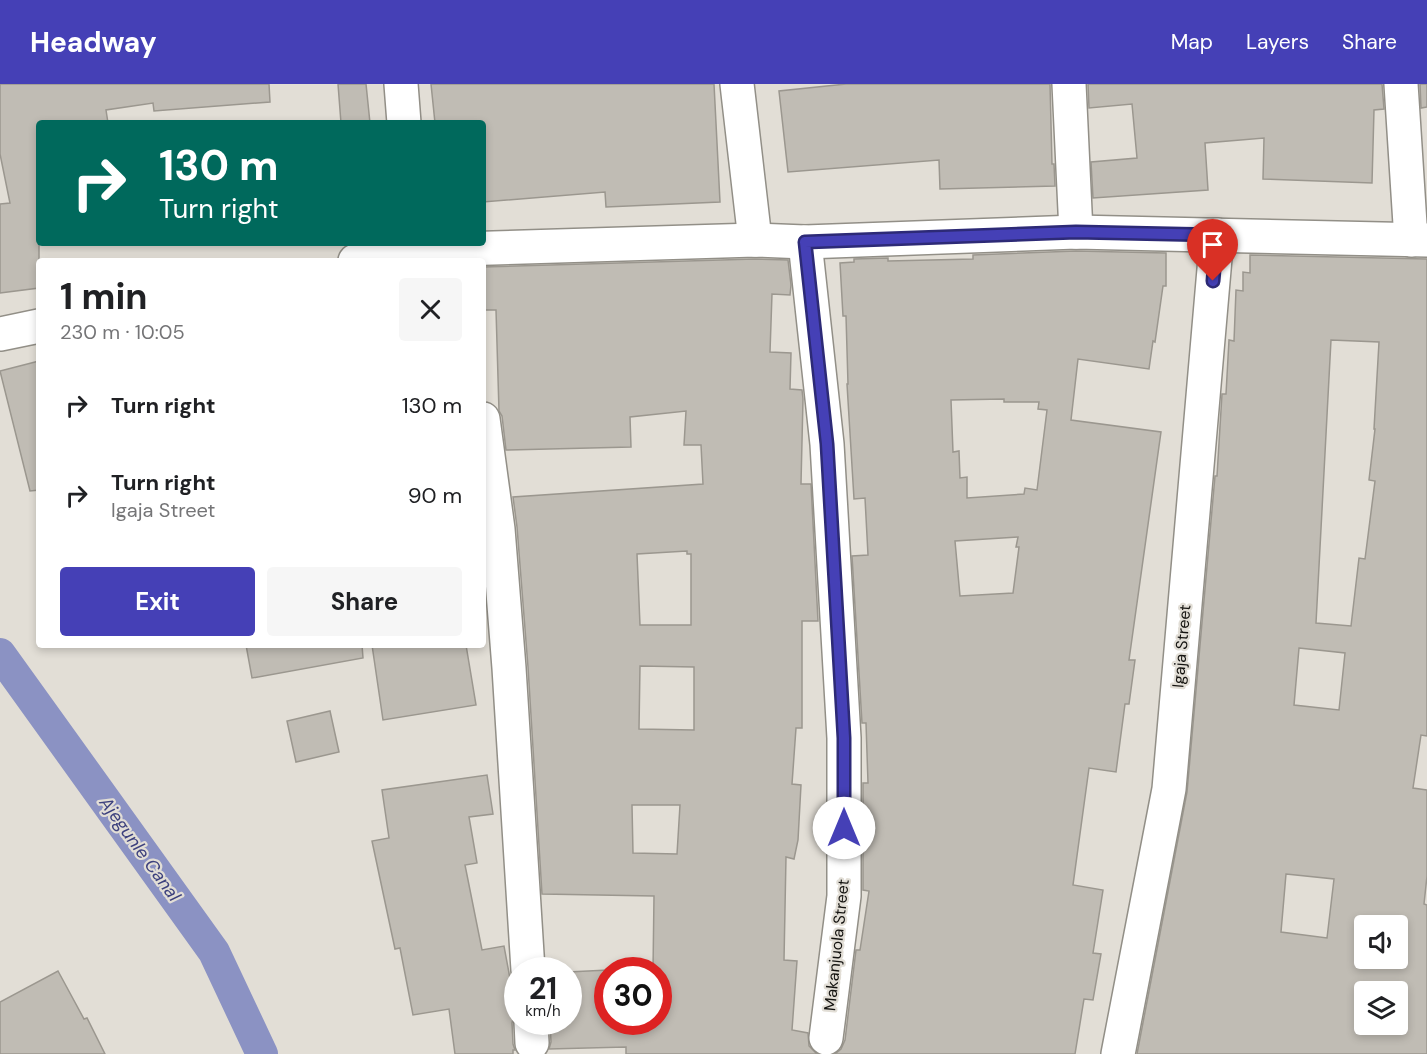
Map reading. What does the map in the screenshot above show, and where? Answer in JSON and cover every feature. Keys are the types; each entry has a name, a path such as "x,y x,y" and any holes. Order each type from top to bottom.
{"street":[{"path":"401,84 404,120"},
{"path":"738,84 755,240"},
{"path":"1070,84 1076,232"},
{"path":"366,258 412,246 460,255 755,240 805,242 1076,232 1419,240 1401,84"},
{"name":"Igaja Street","path":"1118,1054 1169,789 1217,235"},
{"name":"Makanjuola Street","path":"805,242 827,444 844,738 844,896 826,1038"},
{"path":"0,334 36,327"},
{"path":"486,441 498,529 510,668 527,957"}],"building":[{"path":"0,84 269,84 270,102 154,111 153,103 106,110 108,120 36,120 36,246 39,246 39,258 36,258 36,288 0,293 0,204 10,203 0,154"},
{"path":"338,84 366,84 370,120 341,120"},
{"path":"431,84 714,84 720,202 606,207 605,192 486,202 486,120 435,120"},
{"path":"846,84 1050,84 1052,164 1054,164 1055,186 940,189 939,160 788,172 779,91"},
{"path":"1088,84 1382,84 1384,109 1374,110 1372,183 1263,179 1264,138 1205,143 1208,190 1093,198 1091,162 1137,158 1132,104 1089,108"},
{"path":"1420,84 1427,84 1427,107 1421,108"},
{"path":"1076,251 1166,253 1166,286 1163,286 1149,369 1078,359 1071,420 1161,432 1129,660 1135,660 1129,704 1125,704 1116,772 1089,768 1073,885 1103,890 1093,953 1101,954 1093,1000 1084,999 1075,1054 835,1054 841,1049 845,1040 856,950 860,950 869,891 863,890 863,783 868,783 866,723 862,723 852,556 868,555 865,498 854,499 847,384 846,316 843,316 840,263 854,262 854,259 888,258 888,261 973,259 973,255","holes":["1004,399 1004,402 1039,402 1038,409 1047,410 1037,490 1025,488 1024,494 967,498 967,477 960,478 959,451 953,452 951,400","1018,537 1016,547 1019,547 1013,593 960,596 955,541"]},
{"path":"1250,255 1427,259 1427,736 1421,735 1413,788 1427,790 1427,876 1424,904 1427,905 1427,1054 1137,1054 1187,792 1215,476 1217,476 1222,394 1226,394 1229,340 1234,341 1236,290 1243,291 1243,272 1250,273","holes":["1331,340 1379,342 1375,429 1369,480 1375,481 1365,559 1359,558 1351,626 1316,623","1299,648 1345,653 1339,710 1294,705","1286,874 1334,879 1327,938 1281,932"]},
{"path":"788,260 790,295 772,294 770,352 791,353 790,389 802,390 801,484 811,484 818,621 802,621 802,728 796,728 792,784 801,785 798,840 794,859 786,857 784,960 797,961 792,1030 808,1033 809,1046 817,1054 626,1054 626,1047 549,1049 551,1035 582,1035 582,971 594,971 594,1035 672,1035 672,957 653,957 654,896 542,894 528,667 513,497 703,484 701,445 684,445 686,411 630,417 631,447 506,450 502,416 499,411 496,310 486,310 486,267","holes":["687,551 687,554 691,554 691,625 640,625 637,554","640,666 694,667 694,730 639,729","632,805 680,805 677,854 633,853"]},
{"path":"36,362 36,490 30,491 0,371"},
{"path":"247,648 362,648 363,658 252,678"},
{"path":"372,648 466,648 476,705 383,720"},
{"path":"330,711 339,752 296,762 287,721"},
{"path":"487,775 493,814 469,817 477,863 465,865 482,950 504,946 506,957 504,957 504,1035 513,1035 515,1050 513,1054 455,1054 449,1009 413,1015 400,948 395,949 372,841 389,838 382,790"},
{"path":"58,971 84,1019 87,1018 105,1054 0,1054 0,1002"}],"waterway":[{"name":"Ajegunle Canal","path":"0,654 214,952 262,1054"}],"route":[{"path":"844,828 844,738 827,444 805,242 1076,232 1217,235 1213,281"}]}
